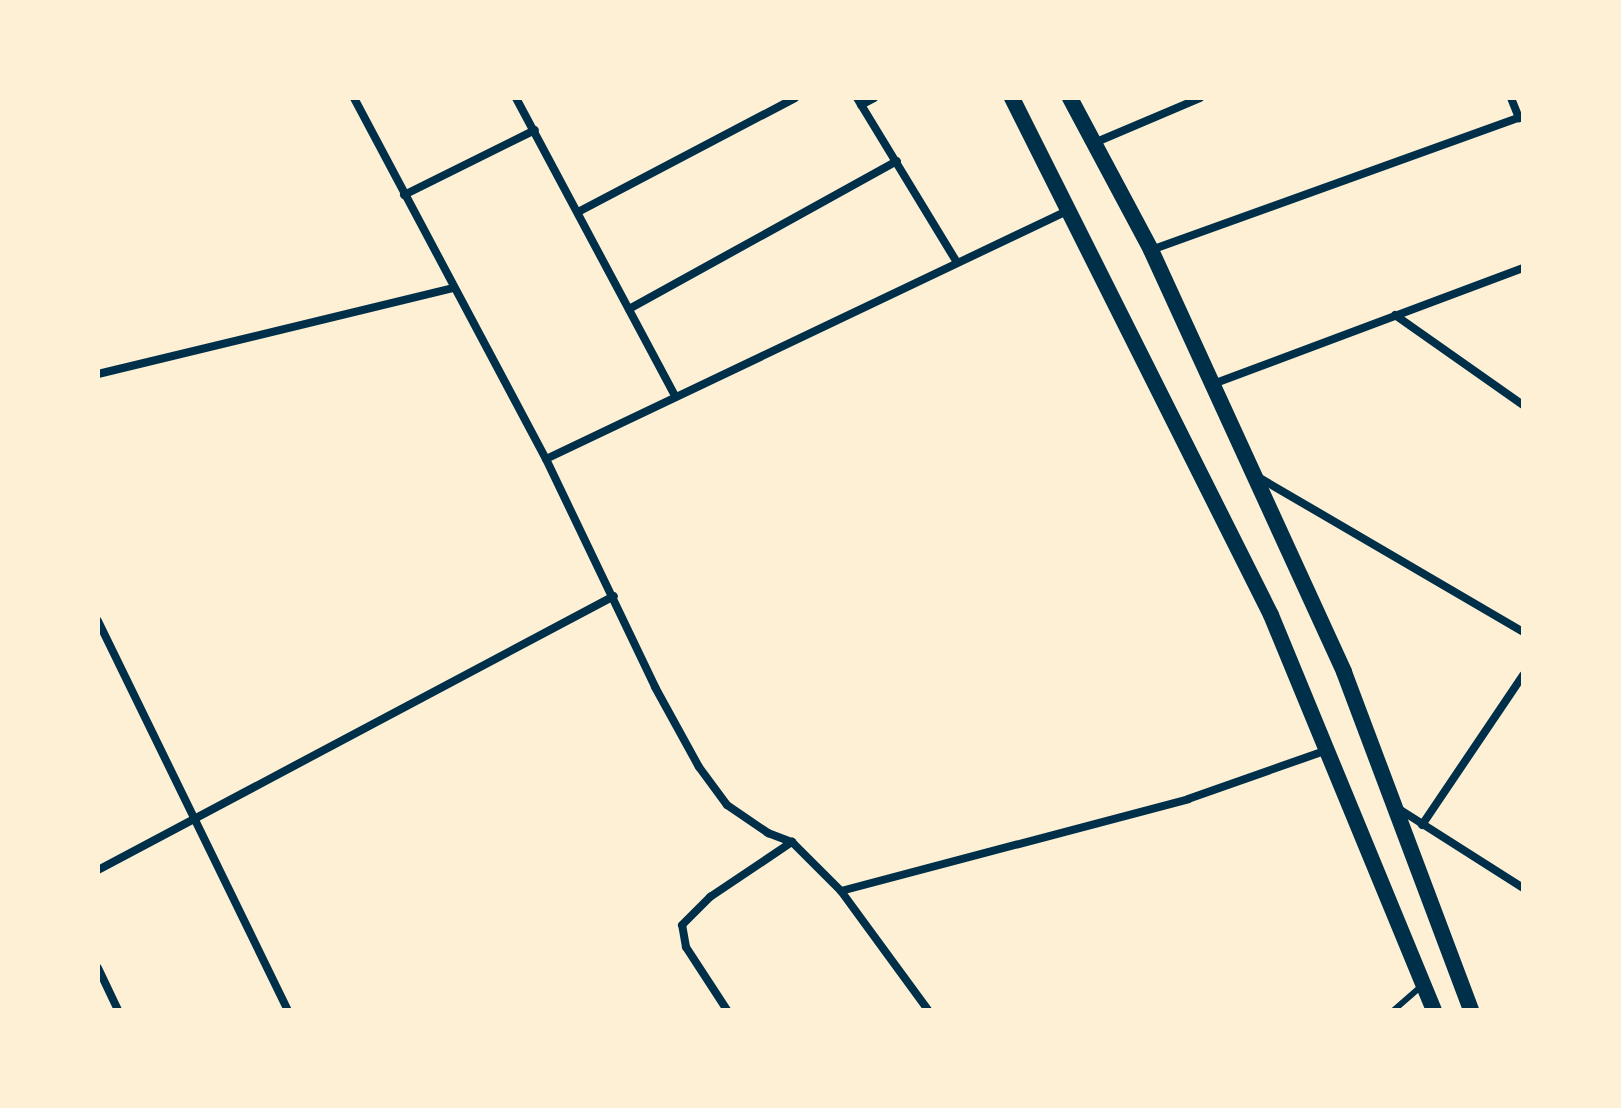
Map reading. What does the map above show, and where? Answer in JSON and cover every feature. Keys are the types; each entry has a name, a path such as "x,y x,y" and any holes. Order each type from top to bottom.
{"main road":[{"path":"1012,98 1264,601 1426,983 1434,1010"},
{"path":"1070,98 1151,250 1344,672 1391,804 1471,1010"}],"street":[{"path":"354,98 546,459 699,767 727,805 768,833 792,842 841,891 928,1010"},
{"path":"517,98 675,396"},
{"path":"578,212 795,98"},
{"path":"874,98 859,101 956,261"},
{"path":"1093,143 1200,98"},
{"path":"1151,250 1521,117 1511,98"},
{"path":"404,195 535,130"},
{"path":"629,309 897,161"},
{"path":"546,459 956,261 1070,210"},
{"path":"1213,384 1523,268"},
{"path":"98,374 453,288"},
{"path":"1395,315 1523,405"},
{"path":"1251,473 1523,632"},
{"path":"98,870 614,596"},
{"path":"98,621 103,641 195,820 286,1009"},
{"path":"1422,825 1523,675"},
{"path":"841,891 1188,799 1327,750"},
{"path":"1391,804 1523,888"},
{"path":"727,1010 686,947 682,925 710,897 792,842"},
{"path":"98,968 118,1010"}],"lane":[{"path":"1394,1010 1426,983"}]}
